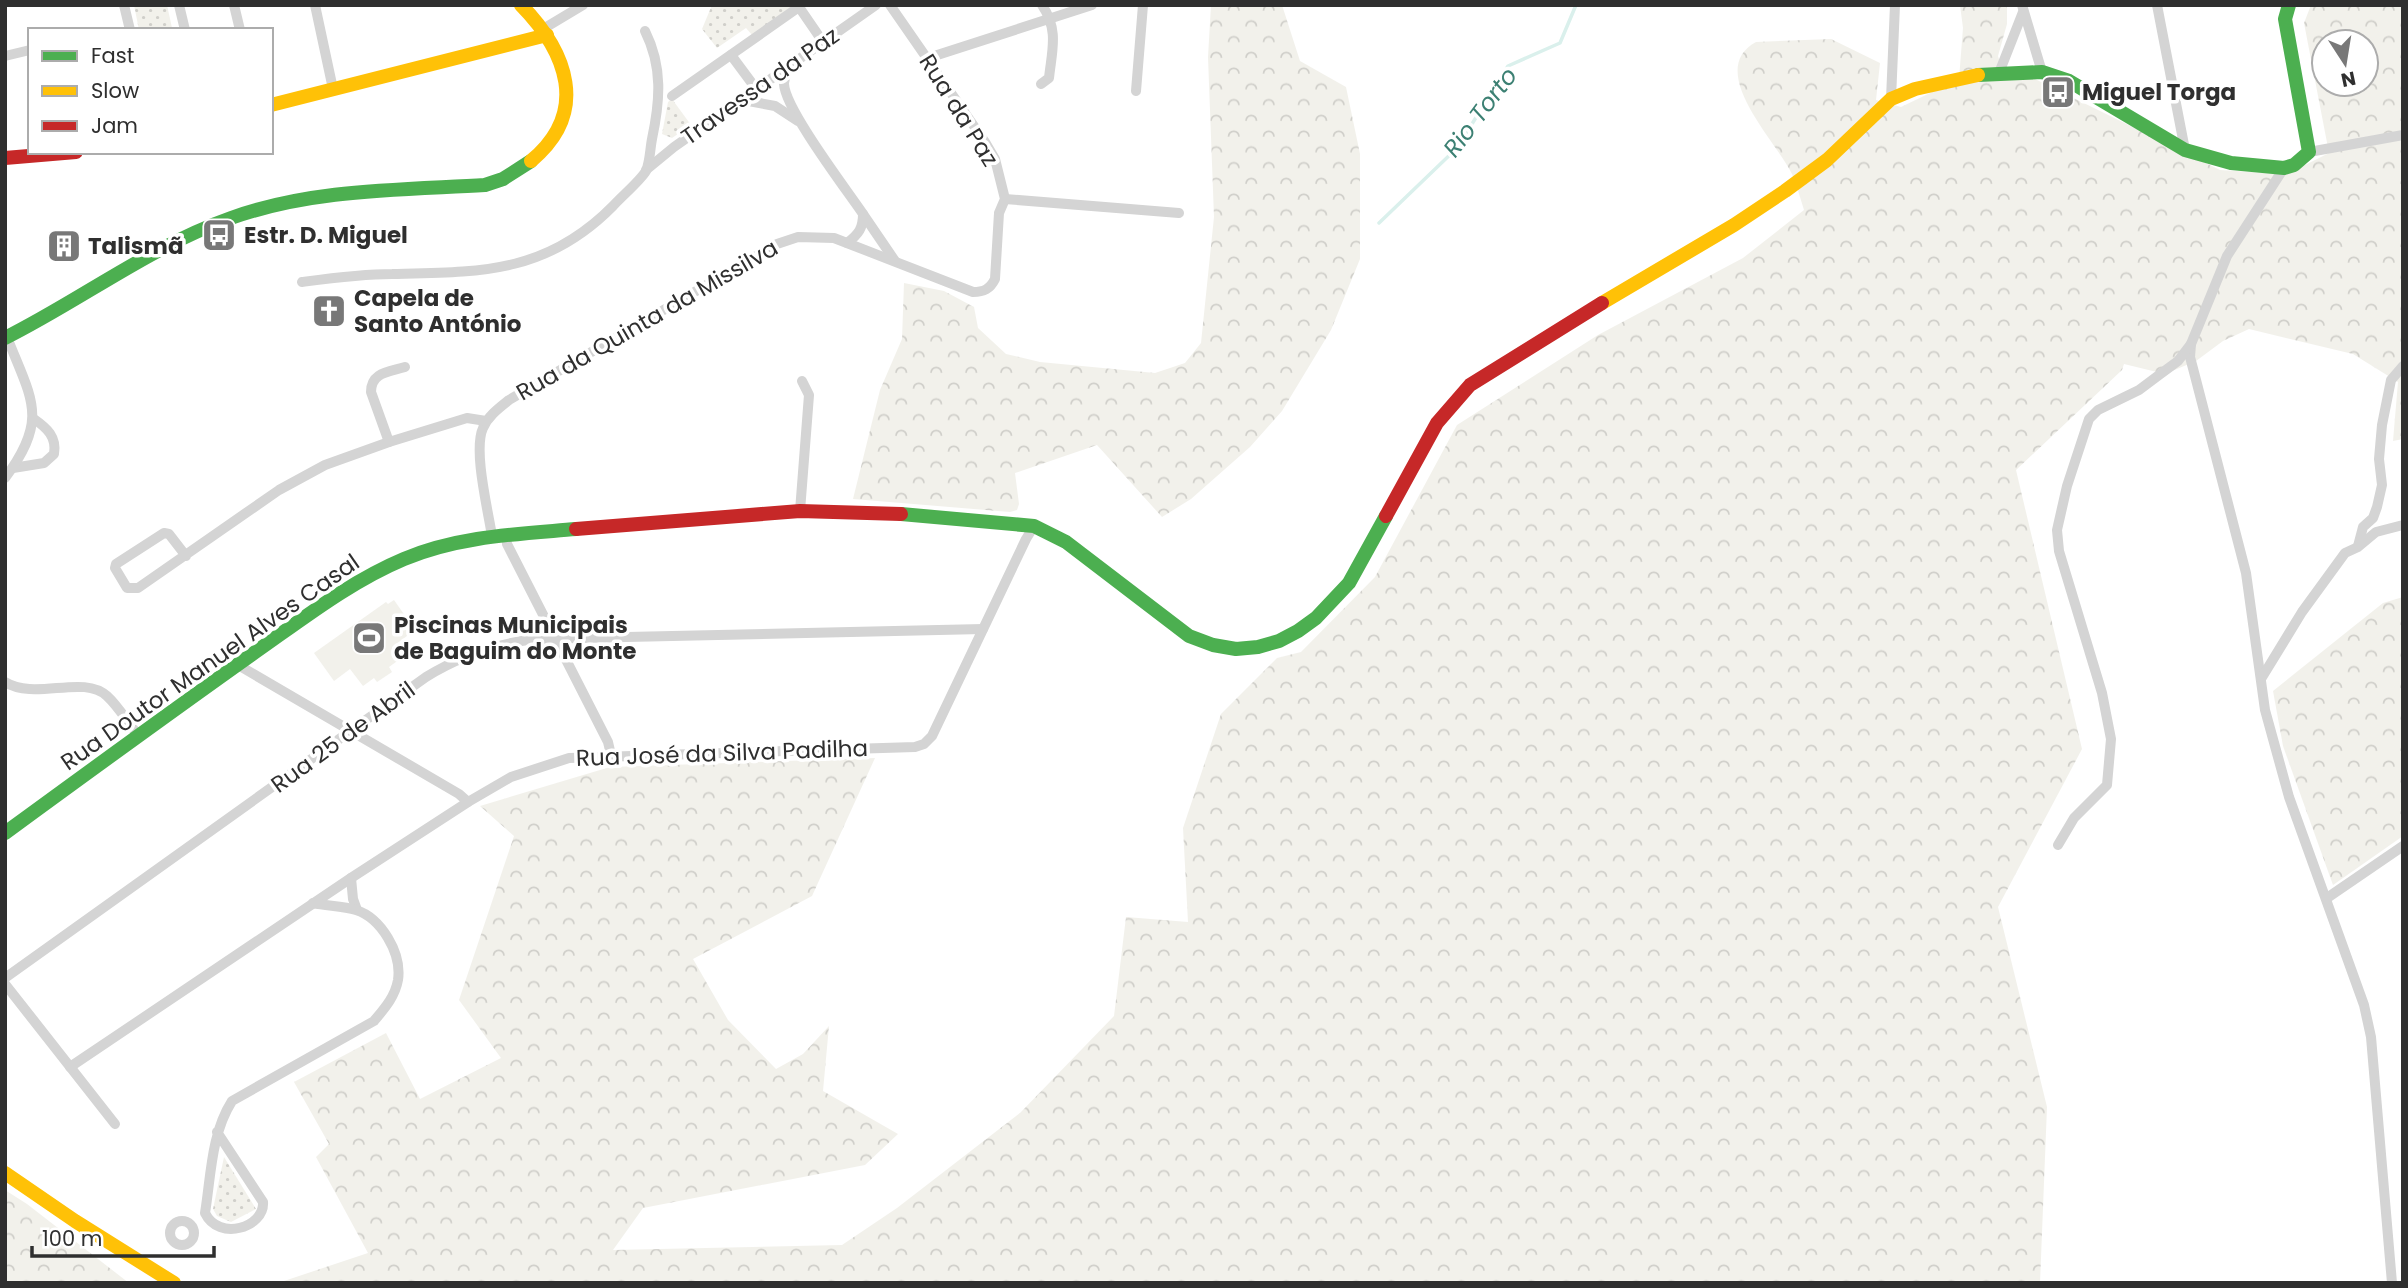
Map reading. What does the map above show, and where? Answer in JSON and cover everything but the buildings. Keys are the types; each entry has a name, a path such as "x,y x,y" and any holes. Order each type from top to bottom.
{"street":[{"path":"124,5 130,28"},
{"path":"179,5 185,28"},
{"path":"234,5 240,28"},
{"path":"315,5 333,89"},
{"path":"5,478 32,431 34,419 31,399 6,338 198,231 242,215 303,199 485,185 520,171 538,157 552,138 565,106 566,79 561,61 545,32 521,5"},
{"path":"273,104 545,32 583,5"},
{"name":"Travessa da Paz","path":"302,282 377,274 463,273 530,260 575,238 595,223 646,170 674,147 876,5"},
{"name":"Rua da Paz","path":"890,5 995,159 1006,199 999,213 995,279 987,289 973,292 896,262"},
{"path":"1041,84 1049,78 1054,29 1042,5"},
{"path":"928,58 1092,5"},
{"path":"1136,91 1143,5"},
{"path":"1891,99 1895,5"},
{"path":"2157,5 2185,150"},
{"path":"672,96 799,7 823,42"},
{"path":"1999,73 2022,8"},
{"path":"2022,8 2042,72"},
{"path":"2286,10 2309,152"},
{"path":"645,31 654,48 660,85 646,170"},
{"path":"5,56 28,50"},
{"path":"731,55 757,90"},
{"path":"788,68 784,84 801,124 896,262"},
{"path":"1034,526 1066,542 1189,636 1203,643 1230,648 1257,648 1276,643 1295,635 1335,601 1349,583 1437,423 1470,385 1734,225 1785,191 1827,160 1891,99 1946,81 1999,73 2042,72 2069,81 2094,94 2185,150 2244,165 2284,168 2294,165 2309,152 2403,135"},
{"path":"743,100 775,106 801,124"},
{"path":"5,158 52,154"},
{"path":"2058,845 2074,818 2107,785 2111,739 2102,693 2059,551 2057,530 2067,486 2089,419 2098,410 2139,390 2178,361 2191,345 2227,256 2284,168"},
{"path":"1006,199 1179,213"},
{"path":"847,243 858,235 863,225 863,214"},
{"name":"Rua da Quinta da Missilva","path":"486,421 509,400 789,239 828,237 896,262"},
{"path":"2191,345 2190,357 2246,573 2265,710 2289,797 2364,1005 2371,1037 2392,1283"},
{"path":"2358,547 2363,527 2373,518 2377,507 2382,485 2379,459 2382,425 2391,380 2403,366"},
{"path":"389,442 370,392 371,384 377,375 405,367"},
{"path":"800,510 809,395 802,381"},
{"path":"186,556 169,534 164,533 116,564 115,568 127,588 138,588 186,556 299,477 346,456 467,418 486,421 478,448 499,535 507,544 556,639 608,742 611,755"},
{"path":"13,468 44,463 54,454 55,442 51,435 34,419"},
{"name":"Rua Doutor Manuel Alves Casal","path":"5,833 138,735 327,603 403,559 452,544 499,535 800,510 890,513 1034,526"},
{"path":"2261,679 2302,611 2346,553 2376,532 2403,524"},
{"name":"Rua José da Silva Padilha","path":"70,1067 351,878 511,777 569,758 915,747 925,744 932,736 1034,526"},
{"name":"Rua 25 de Abril","path":"5,978 449,663 493,646 556,639 983,629"},
{"path":"237,665 459,794 468,802"},
{"path":"5,682 20,689 88,688 106,694 138,735"},
{"path":"2327,898 2403,846"},
{"path":"351,878 357,910"},
{"path":"217,1132 263,1202 258,1217 230,1231 208,1220 205,1213 217,1132 232,1101 373,1021 389,1003 398,980 394,952 376,922 357,910 313,904"},
{"path":"5,984 116,1124"},
{"path":"5,1173 174,1283"},
{"path":"190,1224 205,1213"}],"green space":[{"path":"134,5 167,5 172,28 139,28"},
{"path":"712,5 794,5 752,35 746,28 717,48 702,29"},
{"path":"1211,5 1282,5 1300,61 1346,87 1360,154 1360,259 1331,330 1282,411 1250,447 1191,499 1162,517 1097,445 1015,473 1019,504 1017,510 1010,512 853,499 880,390 902,339 904,283 944,291 974,307 978,328 1006,354 1040,362 1155,373 1185,363 1201,343 1214,217 1208,57"},
{"path":"1960,5 2007,5 2007,24 1998,56 2005,79 2033,78 2220,170 2268,173 2305,165 2329,153 2318,98 2380,98 2380,28 2310,28 2310,54 2304,23 2311,5 2403,5 2403,439 2393,441 2398,382 2353,354 2249,329 2223,341 2196,361 2165,374 2124,364 2122,370 2016,470 2082,749 1998,907 2047,1107 2040,1283 278,1283 368,1253 316,1157 329,1144 294,1082 386,1033 420,1099 501,1058 459,1000 514,836 480,806 610,767 875,758 812,896 693,959 728,1020 776,1069 803,1054 829,1026 823,1091 898,1134 865,1165 643,1208 613,1250 842,1245 897,1208 1020,1113 1114,1016 1126,917 1188,922 1183,828 1221,714 1277,658 1301,652 1375,577 1457,425 1598,335 1743,258 1804,210 1792,174 1760,126 1741,88 1738,70 1742,54 1756,42 1831,39 1880,63 1876,100 1901,107 1959,79 1963,28"},
{"path":"672,99 691,125 672,138 662,134 668,102"},
{"path":"2403,597 2403,836 2333,885 2283,746 2273,691 2383,603"},
{"name":"Piscinas Municipais de Baguim do Monte","path":"394,600 415,630 392,647 400,659 389,667 392,672 377,682 374,678 363,686 350,669 334,681 314,653 386,602 388,604"},
{"path":"224,1157 256,1209 231,1222 217,1216 213,1209"},
{"path":"5,1190 27,1204 129,1283 5,1283"}],"waterway":[{"name":"Rio Torto","path":"1379,223 1457,148 1508,66 1560,43 1576,5"}],"traffic: fast":[{"path":"1978,75 2042,72 2069,81 2185,150 2231,163 2284,168 2294,165 2309,152 2285,19 2289,5"},
{"path":"5,338 144,258 231,218 262,208 325,196 485,185 503,179 531,161"},
{"path":"901,514 1034,526 1066,542 1189,636 1213,645 1236,649 1279,641 1316,618 1349,583 1386,516"},
{"path":"5,833 306,616 384,568 446,545 576,529"}],"traffic: slow":[{"path":"521,5 550,42 560,62 565,82 566,102 561,123 549,142 531,161"},
{"path":"273,104 547,35"},
{"path":"1602,303 1734,225 1785,191 1827,160 1891,99 1915,89 1978,75"},
{"path":"5,1173 174,1283"}],"traffic: jam":[{"path":"5,158 52,154"},
{"path":"1386,516 1437,423 1470,385 1602,303"},
{"path":"576,529 800,511 901,514"}],"place":[{"name":"Miguel Torga","path":"2058,92"},
{"name":"Estr. D. Miguel","path":"219,235"},
{"name":"Talismã","path":"64,246"},
{"name":"Capela de Santo António","path":"329,311"},
{"name":"Piscinas Municipais de Baguim do Monte","path":"369,638"}]}
